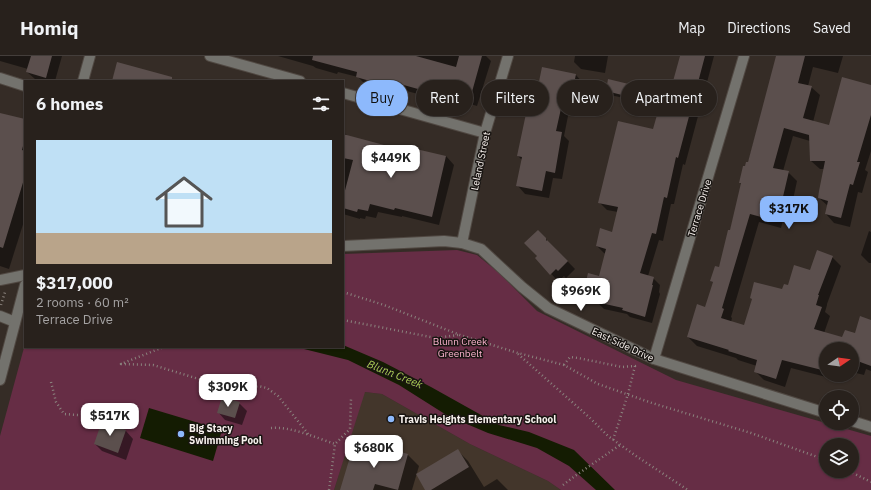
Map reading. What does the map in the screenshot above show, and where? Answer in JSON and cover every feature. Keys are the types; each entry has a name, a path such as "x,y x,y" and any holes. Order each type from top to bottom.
{"street":[{"path":"83,80 90,56"},
{"path":"210,56 296,80"},
{"name":"Leland Street","path":"462,244 485,133 508,56"},
{"name":"Terrace Drive","path":"654,359 744,56"},
{"path":"0,78 24,86"},
{"path":"344,93 485,133"},
{"name":"East Side Drive","path":"344,246 444,241 480,249 548,308 654,359 819,411"},
{"path":"0,280 24,275"},
{"path":"0,380 24,289"},
{"path":"0,316 16,322"},
{"path":"859,423 871,427"}],"path":[{"path":"0,307 5,292"},
{"path":"344,292 384,305 460,335 518,353 564,365 598,384 652,403 751,433 819,457"},
{"path":"344,320 436,338 460,335"},
{"path":"161,348 121,364 153,365 240,391 258,386 266,388 278,396 309,435"},
{"path":"518,353 608,436 688,490"},
{"path":"564,365 570,357 622,367 635,366 628,394 613,440"},
{"path":"51,382 56,402 64,414 78,415 100,413 130,422 137,422"},
{"path":"329,490 335,444 350,429 351,399"},
{"path":"271,428 282,428 335,444"},
{"path":"564,485 620,445"},
{"path":"859,476 871,482"}],"shaded area":[{"name":"Travis Heights Elementary School","path":"364,392 382,394 470,444 548,481 561,490 334,490"}],"green space":[{"name":"Blunn Creek Greenbelt","path":"457,250 477,255 499,273 537,311 676,380 819,421 819,430 850,430 871,436 871,490 561,490 548,481 470,444 382,394 365,392 334,490 0,490 0,436 24,348 344,348 344,254"}],"water":[{"name":"Blunn Creek","path":"344,345 383,362 499,425 529,432 574,450 615,490 596,490 569,466 537,448 488,433 448,416 399,385 348,360 300,348 344,348"},
{"name":"Big Stacy Swimming Pool","path":"149,408 222,430 213,461 140,438"}],"building":[{"path":"31,56 52,56 46,78 26,72"},
{"path":"313,56 416,56 456,67 459,56 482,56 473,88 473,80 416,80 416,88 408,86 408,80 366,80 356,77 357,72 312,60"},
{"path":"680,56 705,56 699,80 673,80"},
{"path":"776,56 805,56 798,83 812,86 803,118 829,125 842,77 871,85 871,115 857,162 860,162 853,185 850,184 841,218 825,214 828,201 818,198 825,161 810,161 809,135 784,128 773,168 789,171 782,201 778,200 773,220 750,214 722,308 724,309 721,318 744,325 752,299 750,298 754,282 782,289 784,284 788,285 794,265 810,270 817,250 833,256 818,295 816,305 822,307 814,329 842,337 845,330 855,333 860,316 871,320 871,366 859,362 859,342 819,342 819,369 782,360 776,379 754,372 757,360 687,337 697,304 705,307 713,282 710,281 715,266 719,267 728,230 730,230 741,183 739,183 743,166 745,166 746,162 748,162"},
{"path":"117,62 172,77 172,80 112,80"},
{"path":"542,67 576,74 575,80 557,80 557,116 559,116 556,131 562,132 555,173 546,171 542,191 516,186 522,157 517,156 526,116 549,116 549,80 539,80"},
{"path":"613,80 621,82 621,95 613,93"},
{"path":"0,113 24,119 24,142 22,150 24,151 24,179 3,248 0,247"},
{"path":"657,116 689,116 678,158 676,157 667,198 664,197 656,234 652,233 640,273 654,277 645,317 622,310 623,308 596,302 597,298 583,294 588,273 599,276 606,249 596,246 600,228 612,232 618,207 598,203 618,121 653,129"},
{"path":"344,134 384,145 382,154 413,161 416,149 446,156 432,217 395,208 394,210 370,204 368,211 358,209 357,212 344,208 344,194 353,160 344,158"},
{"path":"538,230 546,238 546,241 547,240 568,261 558,271 556,269 550,275 535,258 537,256 524,243"},
{"path":"222,397 240,402 235,418 217,413"},
{"path":"102,421 126,430 118,453 94,444"},
{"path":"372,444 408,454 398,490 375,484 373,490 340,490 353,447 370,452"},
{"path":"458,449 469,467 431,490 425,490 416,474"}],"place":[{"name":"Travis Heights Elementary School","path":"391,419"},
{"name":"Big Stacy Swimming Pool","path":"181,434"}]}
